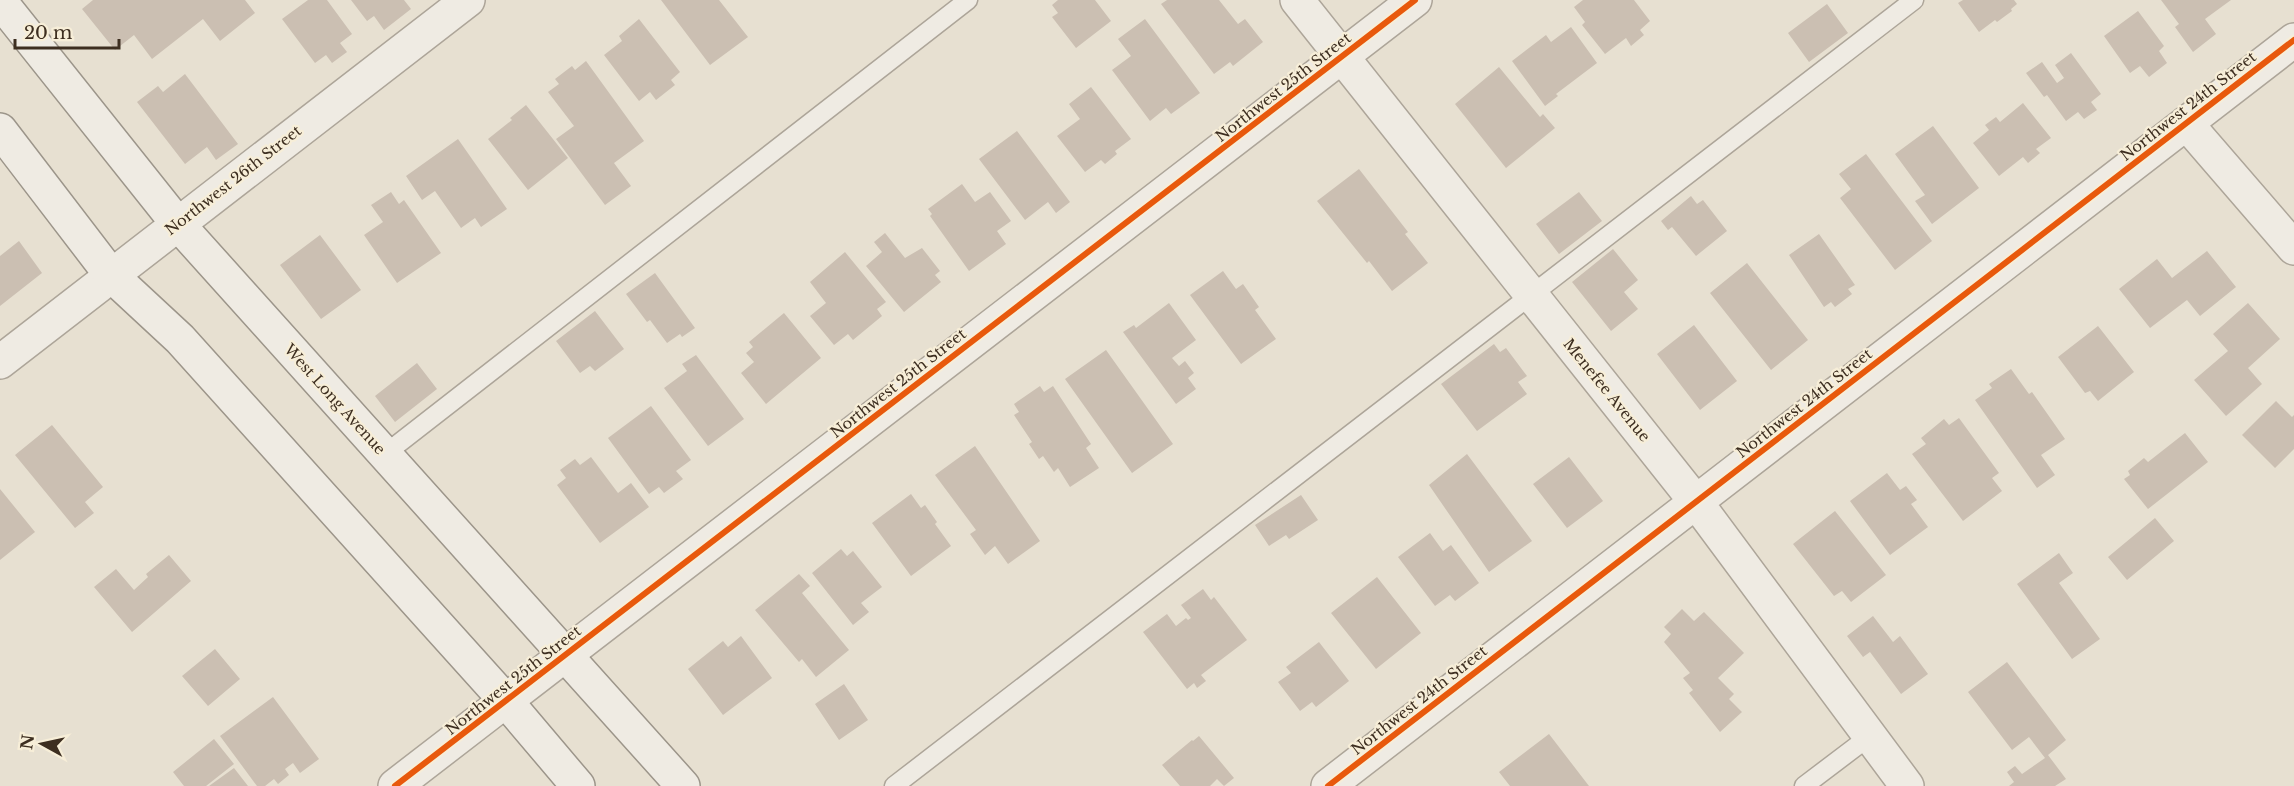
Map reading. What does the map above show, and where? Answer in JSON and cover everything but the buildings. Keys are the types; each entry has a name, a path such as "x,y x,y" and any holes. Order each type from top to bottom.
{"street":[{"name":"Northwest 26th Street","path":"0,362 468,0"},
{"name":"Menefee Avenue","path":"1297,0 1696,501 1907,786"},
{"name":"Northwest 25th Street","path":"395,786 1415,0"},
{"name":"West Long Avenue","path":"0,1 177,223 683,786"},
{"name":"Northwest 24th Street","path":"1328,786 2294,40"},
{"path":"2186,123 2294,248"},
{"path":"0,130 111,275 180,339 506,701 578,786"}],"lane":[{"path":"385,454 968,0"},
{"path":"894,786 1914,0"},
{"path":"1804,786 1870,736"}],"cycle path":[{"path":"395,786 1415,0"},
{"path":"1328,786 2294,40"}]}
